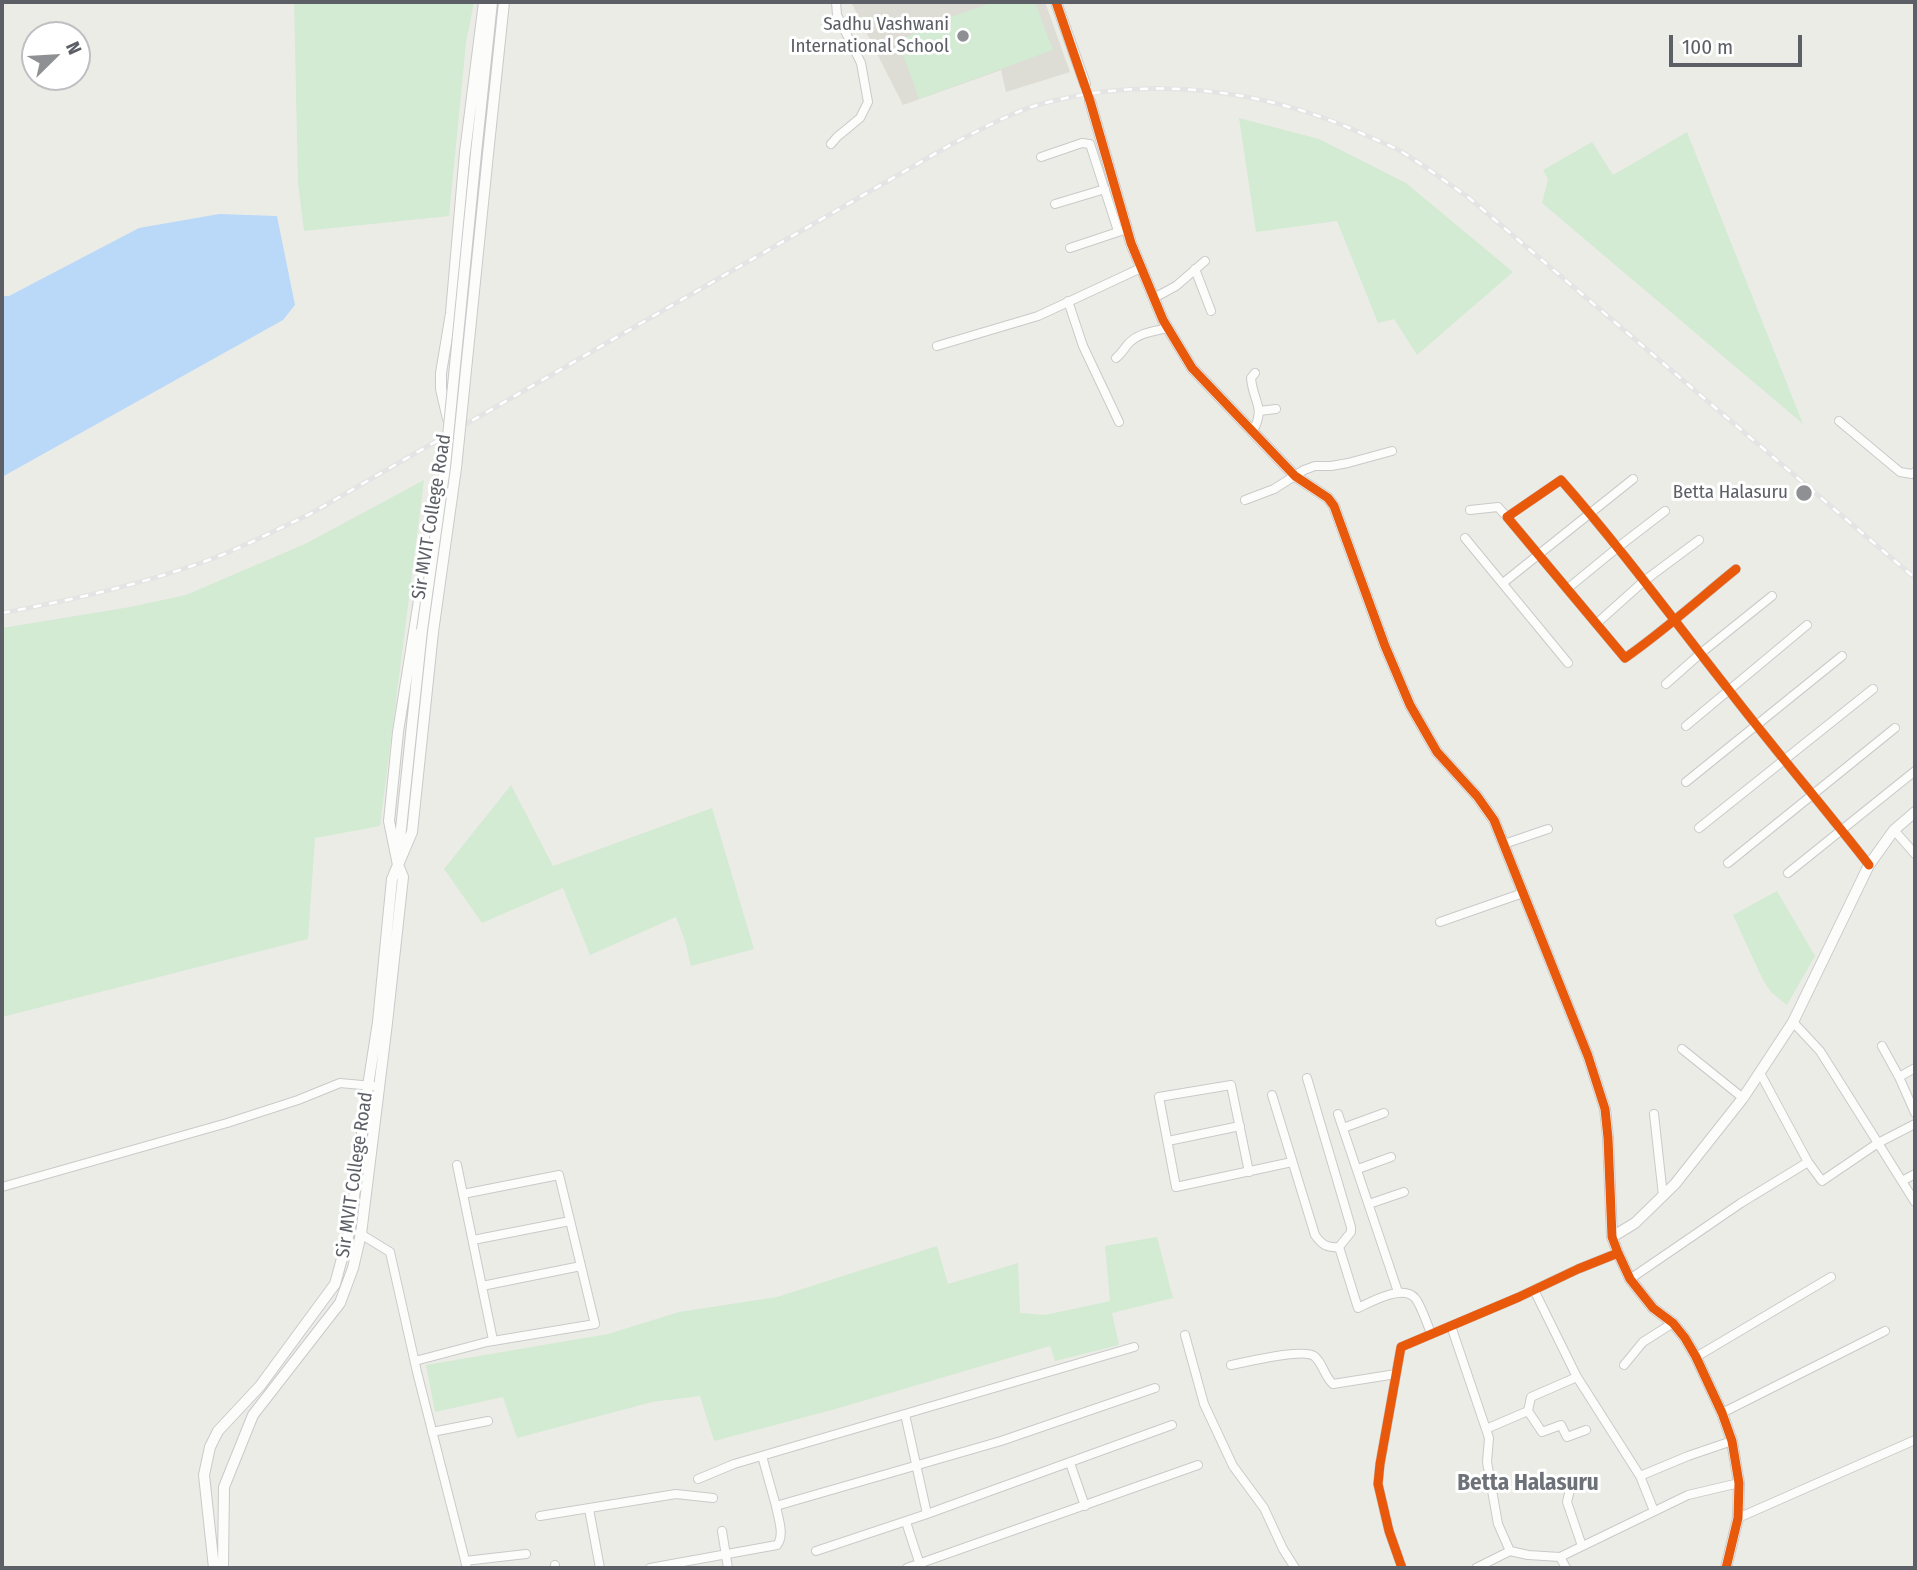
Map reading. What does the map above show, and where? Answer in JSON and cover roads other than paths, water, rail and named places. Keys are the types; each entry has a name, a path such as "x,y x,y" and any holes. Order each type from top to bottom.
{"main road":[{"name":"Sir MVIT College Road","path":"398,865 389,821 397,745 448,416 441,389 441,373 451,313 465,152 484,2"},
{"name":"Sir MVIT College Road","path":"223,1568 224,1487 253,1415 340,1303 353,1268 373,1086 391,879 412,832 428,631 456,468 492,2"},
{"name":"Sir MVIT College Road","path":"482,154 505,2"},
{"path":"1056,2 1085,84"},
{"path":"1090,101 1123,230 1168,328 1192,368 1295,477 1328,498 1334,506 1385,646 1410,705 1437,752 1477,796 1494,820 1588,1056 1605,1109 1612,1237 1618,1253 1630,1279 1653,1308 1673,1323 1685,1338 1722,1413 1732,1441 1739,1483 1738,1518 1726,1568"},
{"path":"1612,1237 1635,1223 1675,1184 1743,1098 1793,1022 1869,865 1894,830 1915,812"},
{"name":"Sir MVIT College Road","path":"214,1568 204,1475 210,1447 218,1431 260,1386 335,1284 355,1232"}],"street":[{"path":"831,144 860,118 868,102 861,63 836,15 836,2"},
{"path":"1041,157 1082,143 1090,144 1105,189 1123,230 1070,247"},
{"path":"1055,204 1105,189"},
{"path":"1154,298 1176,286 1205,261"},
{"path":"937,346 1038,316 1141,268"},
{"path":"1195,269 1211,311"},
{"path":"1068,301 1083,346 1119,422"},
{"path":"1115,358 1135,338 1168,328"},
{"path":"1253,431 1260,419 1251,378 1255,373"},
{"path":"1259,411 1276,409"},
{"path":"1839,421 1899,472 1915,472"},
{"path":"1245,500 1262,495 1315,466 1348,463 1392,451"},
{"path":"1503,583 1633,479"},
{"path":"1507,517 1561,480 1591,514 1869,865"},
{"path":"1470,510 1498,507 1625,658 1736,569"},
{"path":"1567,589 1665,511"},
{"path":"1465,538 1568,663"},
{"path":"1596,624 1644,581 1699,540"},
{"path":"1666,684 1772,596"},
{"path":"1686,726 1807,625"},
{"path":"1686,782 1842,656"},
{"path":"1699,828 1873,689"},
{"path":"1728,863 1895,728"},
{"path":"1788,873 1915,771"},
{"path":"1504,844 1548,829"},
{"path":"1894,830 1915,854"},
{"path":"1440,922 1523,893"},
{"path":"1793,1022 1820,1051 1915,1202"},
{"path":"1882,1046 1915,1113"},
{"path":"1682,1049 1743,1098"},
{"path":"1899,1077 1915,1068"},
{"path":"1760,1073 1808,1162 1822,1181 1878,1143 1915,1124"},
{"path":"1272,1095 1315,1235 1321,1244 1329,1248 1339,1247 1351,1227 1307,1078"},
{"path":"2,1187 227,1123 340,1083 373,1086"},
{"path":"1249,1172 1231,1085 1159,1097 1176,1187 1293,1163"},
{"path":"1343,1128 1384,1113"},
{"path":"1338,1114 1398,1292"},
{"path":"1654,1114 1663,1196"},
{"path":"1168,1141 1240,1126"},
{"path":"1358,1169 1391,1157"},
{"path":"1630,1279 1741,1203 1808,1162"},
{"path":"457,1165 493,1340"},
{"path":"1902,1181 1915,1174"},
{"path":"415,1361 493,1340 595,1324 559,1175 463,1194"},
{"path":"1369,1204 1404,1192"},
{"path":"473,1240 570,1221"},
{"path":"355,1232 390,1252 466,1564 526,1554"},
{"path":"1339,1247 1358,1308 1398,1292 1407,1293 1415,1298 1431,1333"},
{"path":"1402,1568 1378,1484 1401,1347 1618,1253"},
{"path":"482,1286 581,1266"},
{"path":"1696,1357 1831,1277"},
{"path":"1534,1290 1577,1377 1640,1476 1654,1511"},
{"path":"1625,1364 1643,1342 1673,1323"},
{"path":"1451,1326 1489,1438 1487,1462 1498,1524 1510,1551"},
{"path":"1722,1413 1885,1331"},
{"path":"1185,1335 1204,1404 1233,1465 1264,1508 1295,1568"},
{"path":"698,1479 734,1464 1134,1347"},
{"path":"1231,1365 1308,1353 1318,1359 1326,1378 1333,1384 1396,1374"},
{"path":"1577,1377 1531,1397 1528,1411 1542,1432 1562,1425 1567,1437 1586,1430"},
{"path":"776,1506 1001,1441 1155,1388"},
{"path":"1486,1429 1528,1411"},
{"path":"905,1414 927,1514"},
{"path":"432,1432 488,1421"},
{"path":"816,1551 927,1514 1172,1425"},
{"path":"1738,1518 1915,1440"},
{"path":"1640,1476 1688,1455 1732,1441"},
{"path":"650,1568 777,1545 781,1536 776,1506 762,1457"},
{"path":"1070,1463 1085,1506"},
{"path":"907,1568 920,1566 1198,1465"},
{"path":"1476,1568 1510,1551 1560,1557 1688,1495 1739,1483"},
{"path":"1571,1485 1567,1502 1582,1546"},
{"path":"540,1516 676,1494 713,1499"},
{"path":"589,1509 600,1568"},
{"path":"906,1521 920,1566"},
{"path":"722,1531 728,1568"},
{"path":"1560,1557 1566,1568"}],"water":[{"path":"219,214 277,216 295,305 283,320 2,477 2,296 9,296 139,228"}],"railway":[{"path":"2,613 105,591 181,570 233,550 310,514 952,144 1010,115 1034,106 1085,94 1166,89 1207,91 1287,106 1363,134 1411,157 1468,197 1915,578"}],"place":[{"name":"Sadhu Vashwani International School","path":"963,36"},
{"name":"Betta Halasuru","path":"1804,493"}],"district":[{"name":"Betta Halasuru","path":"1528,1484"}]}
